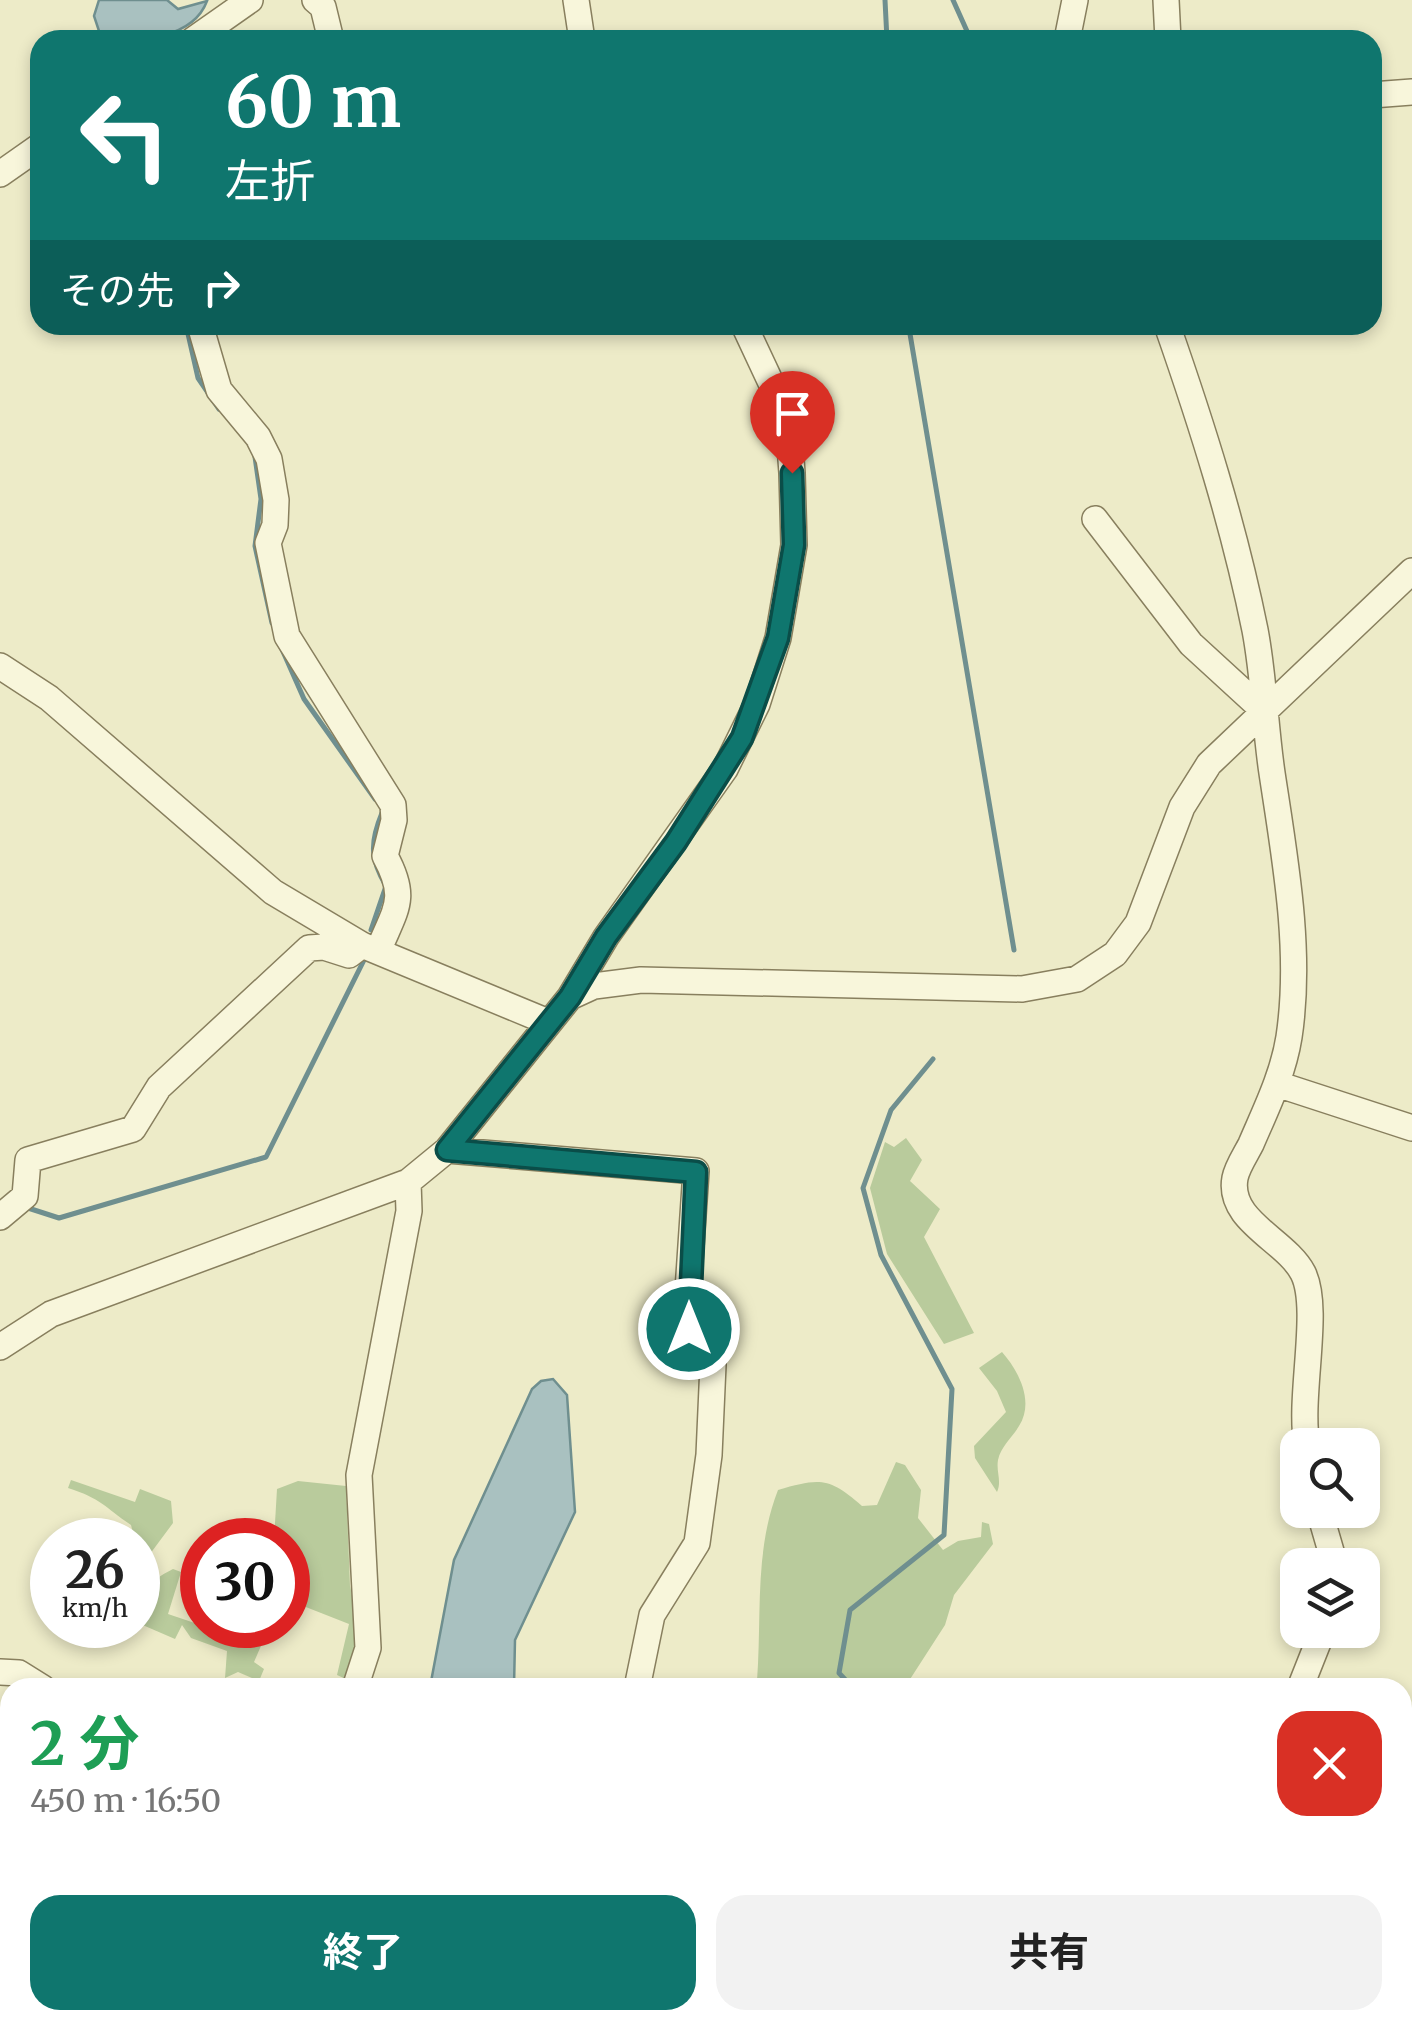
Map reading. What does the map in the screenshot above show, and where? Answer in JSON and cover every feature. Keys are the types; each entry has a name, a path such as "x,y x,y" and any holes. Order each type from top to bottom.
{"street":[{"path":"207,30 250,0"},
{"path":"315,0 323,7 329,30"},
{"path":"576,0 580,30"},
{"path":"1070,30 1075,0"},
{"path":"1166,0 1168,30"},
{"path":"1382,94 1412,92"},
{"path":"0,174 30,153"},
{"path":"0,1217 25,1196 28,1160 134,1129 158,1086 309,948 324,946 349,956 370,948 401,896 400,883 385,856 393,805 287,636 268,543 275,525 276,500 269,459 258,436 220,390 203,335"},
{"path":"0,1347 51,1314 408,1182 447,1150 570,997 606,937 725,769 757,704 778,638 794,545 788,418 749,335"},
{"path":"1170,335 1209,444 1256,633 1292,930 1289,1036 1277,1084 1234,1180 1239,1206 1257,1227 1288,1250 1305,1276 1308,1349 1300,1413 1303,1428"},
{"path":"1095,518 1191,644 1263,710"},
{"path":"570,997 594,986 642,980 1022,989 1077,979 1099,967 1128,939 1148,902 1173,828 1193,787 1226,745 1412,572"},
{"path":"0,666 48,698 273,892 370,948 548,1022"},
{"path":"1277,1084 1412,1128"},
{"path":"447,1150 696,1172 686,1320 710,1351 713,1365 710,1455 697,1543 652,1615 639,1678"},
{"path":"358,1678 368,1648 359,1475 408,1211 408,1182"},
{"path":"1304,1678 1316,1648"},
{"path":"0,1672 19,1673 27,1678"}],"green space":[{"path":"906,1138 922,1160 910,1181 940,1209 924,1237 974,1333 944,1344 887,1254 870,1188 885,1142 894,1147"},
{"path":"1002,1352 1019,1377 1025,1406 1019,1426 999,1455 997,1492 975,1458 974,1446 1006,1412 997,1391 979,1368"},
{"path":"896,1462 905,1465 921,1490 918,1518 943,1550 958,1541 981,1537 982,1522 989,1524 993,1544 954,1595 945,1625 911,1678 757,1678 762,1560 778,1490 823,1483 841,1490 862,1506 877,1505"},
{"path":"71,1480 135,1502 140,1489 171,1501 173,1523 160,1541 160,1518 121,1518 68,1488"},
{"path":"298,1481 346,1486 350,1586 359,1628 348,1678 337,1675 349,1624 310,1609 310,1518 275,1518 277,1489"},
{"path":"173,1569 180,1572 168,1614 180,1618 175,1639 160,1633 160,1577"},
{"path":"219,1648 260,1648 254,1662 264,1669 260,1678 238,1672 225,1678 227,1651"}],"water":[{"path":"99,0 167,0 178,9 207,1 200,14 178,30 99,30 94,16"},
{"path":"553,1379 567,1395 575,1512 515,1640 514,1678 432,1678 454,1560 532,1389 541,1381"}],"waterway":[{"path":"885,0 886,30"},
{"path":"953,0 966,30"},
{"path":"188,335 198,378 219,409"},
{"path":"910,335 1014,950"},
{"path":"255,457 261,499 255,546 272,623"},
{"path":"281,647 304,699 375,799"},
{"path":"371,930 386,886 374,850 382,813"},
{"path":"24,1211 28,1208 59,1218 266,1157 366,956"},
{"path":"844,1678 839,1673 850,1610 944,1535 952,1389 881,1255 863,1188 891,1110 933,1059"}],"route":[{"path":"689,1329 686,1320 696,1172 447,1150 570,997 606,937 676,842 742,738 778,638 794,545 792,473"}]}
